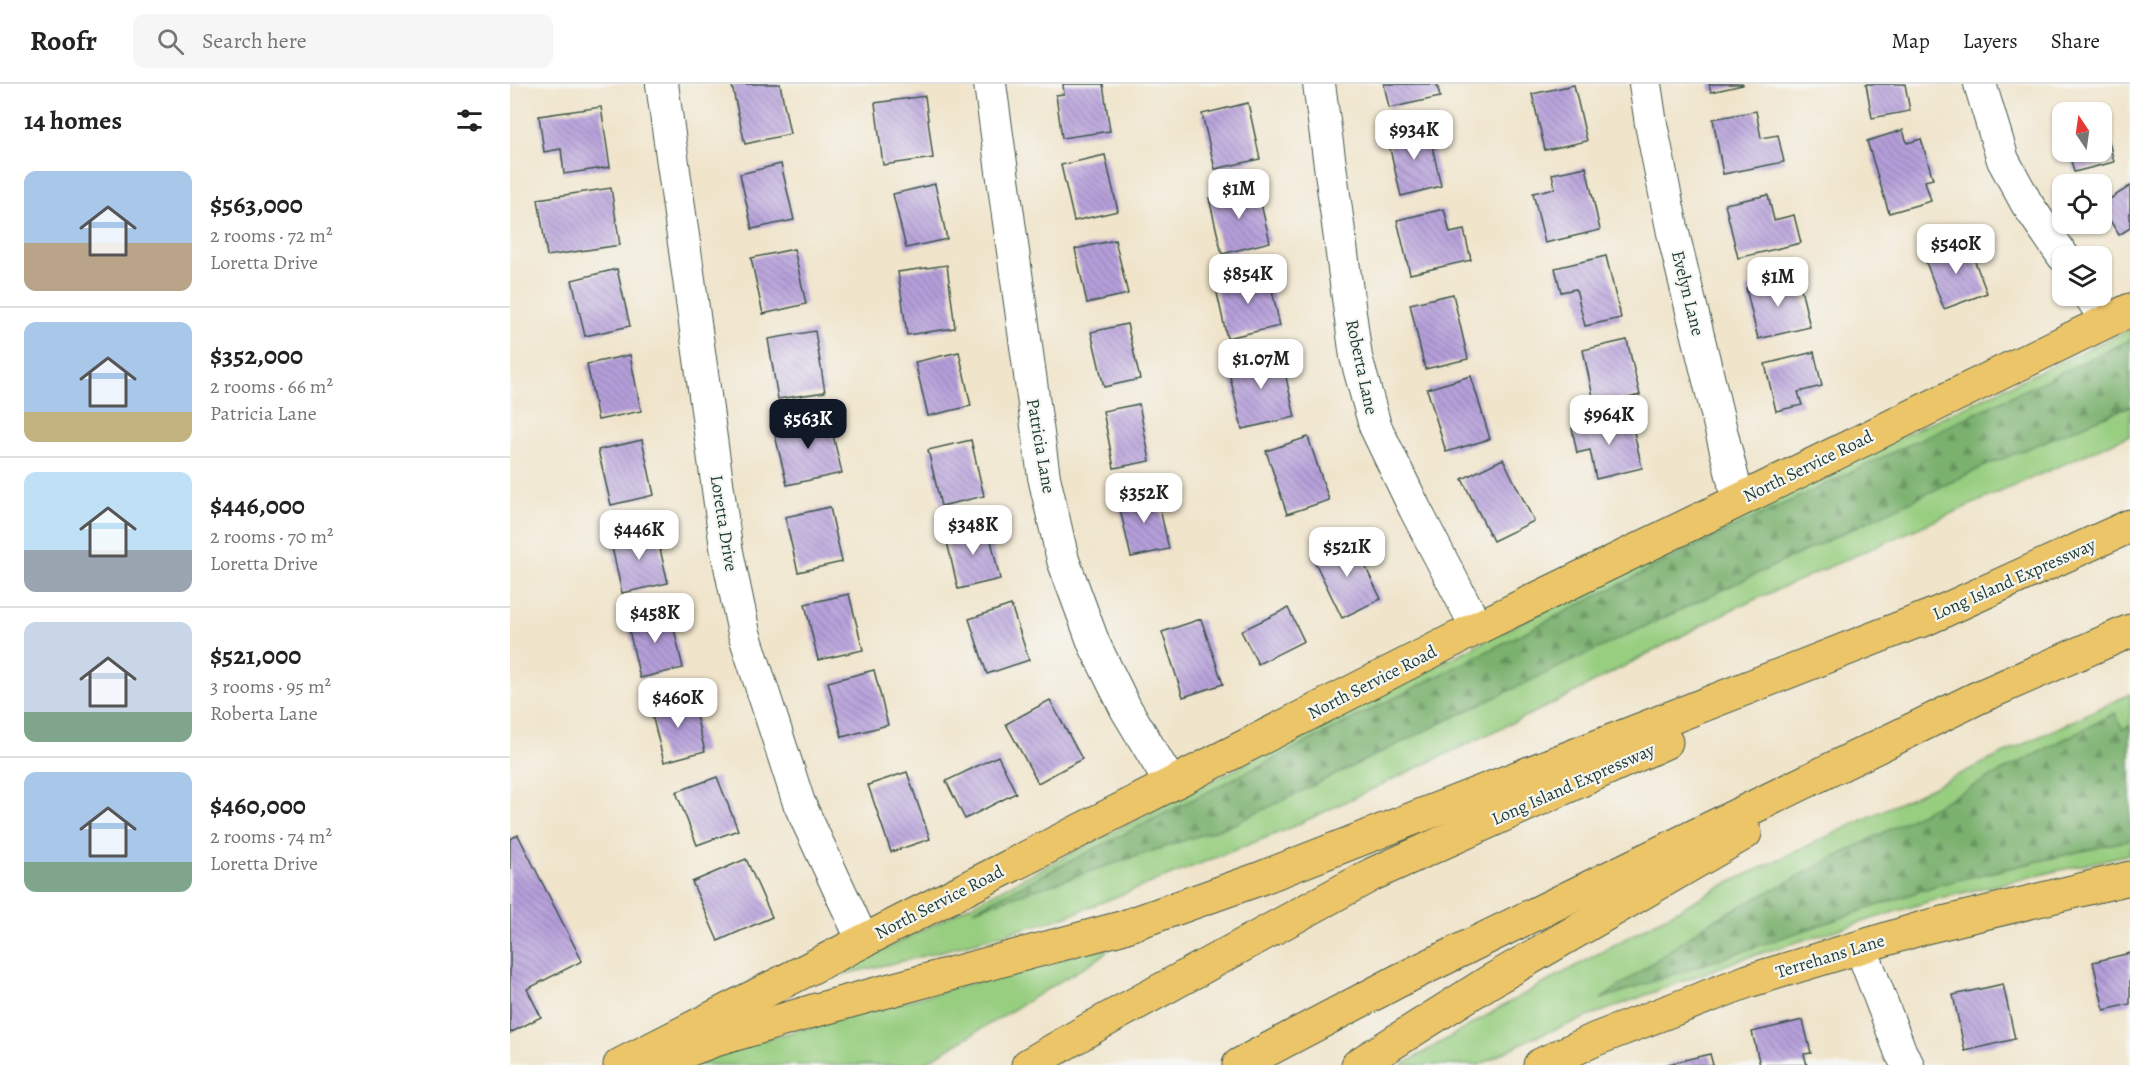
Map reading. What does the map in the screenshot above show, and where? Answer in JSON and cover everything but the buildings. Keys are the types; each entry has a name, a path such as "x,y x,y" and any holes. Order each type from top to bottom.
{"main road":[{"name":"North Service Road","path":"620,1065 1477,628 1738,500 2109,309"},
{"name":"Long Island Expressway","path":"1028,1065 1372,873 1640,754 2130,526"},
{"path":"648,1065 712,1041 813,1011 1121,928 1256,880 1941,612"},
{"path":"1239,1065 1400,980 1977,699 2130,631"},
{"path":"1358,1065 1489,982 1977,699"},
{"name":"Terrehans Lane","path":"1540,1065 1596,1039 1748,981 1926,927 2130,878"}],"street":[{"name":"Loretta Drive","path":"662,84 726,547 744,633 799,803 863,941"},
{"name":"Patricia Lane","path":"990,84 1042,465 1063,560 1094,644 1126,709 1171,784"},
{"name":"Roberta Lane","path":"1319,84 1356,357 1375,426 1414,509 1477,628"},
{"name":"Evelyn Lane","path":"1645,84 1673,233 1738,500"},
{"path":"1980,84 2003,160 2027,204 2056,246"},
{"path":"1861,948 1901,1053 1908,1065"}],"green space":[{"path":"2130,329 2130,435 1729,611 1558,701 1288,829 1062,918 912,959 831,977 1693,534"},
{"path":"2130,340 2130,406 1983,467 1462,713 1234,824 973,910 1706,541"},
{"path":"2130,694 2130,854 1940,898 1739,960 1532,1038 1480,1065 1402,1065 1510,1002 1718,888"},
{"path":"2115,713 2123,729 2130,726 2130,840 1941,884 1601,999 1710,922"},
{"path":"1112,945 1101,957 921,1065 690,1065 711,1054"}]}
